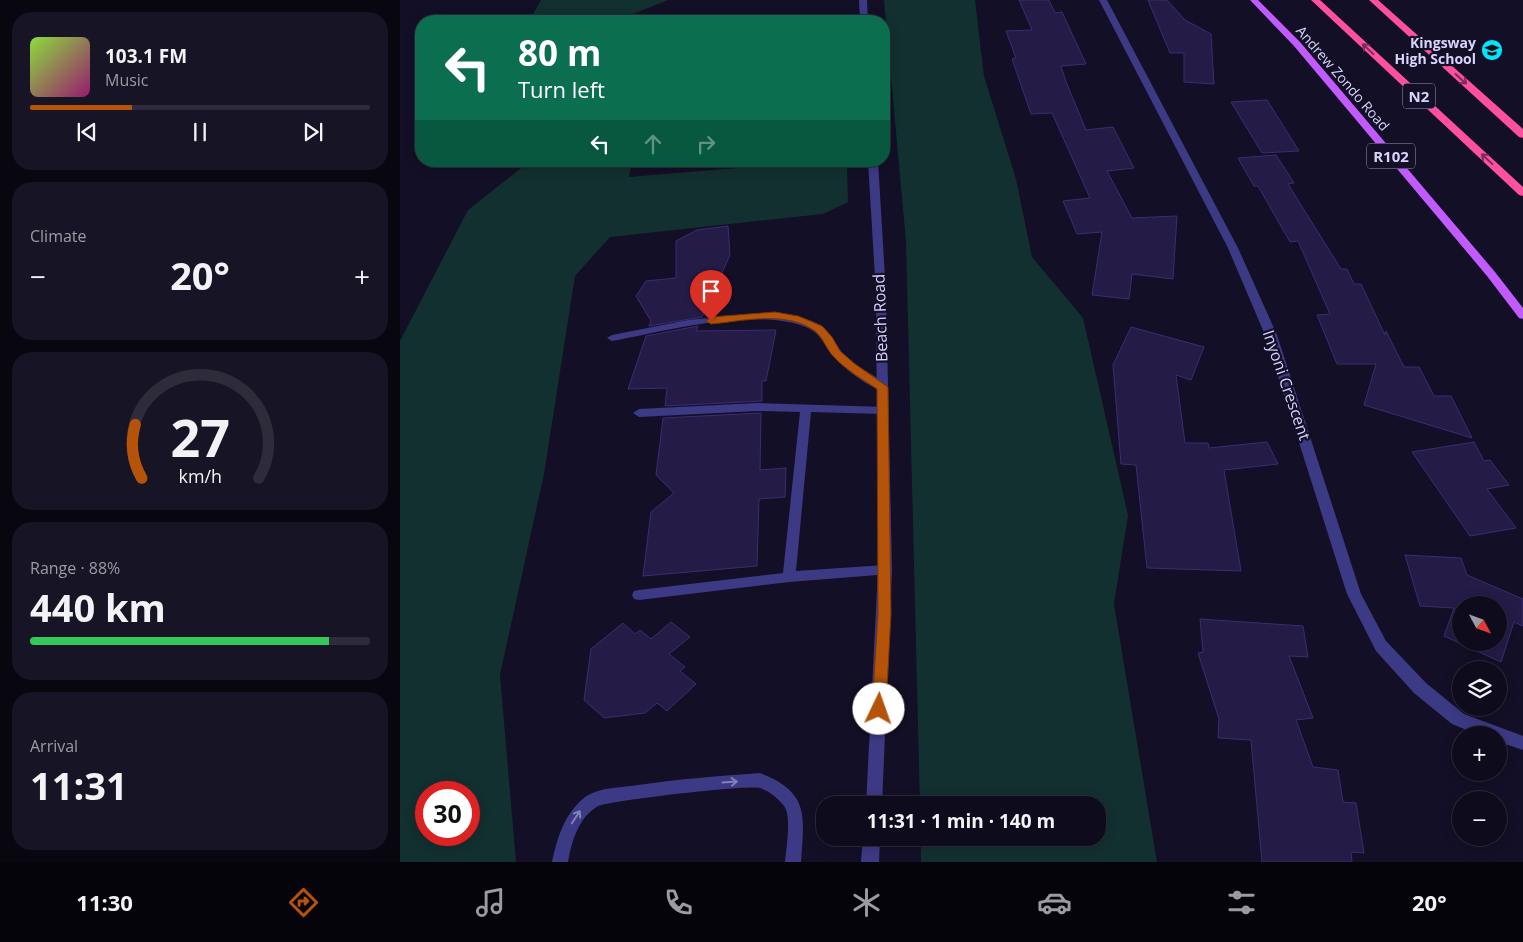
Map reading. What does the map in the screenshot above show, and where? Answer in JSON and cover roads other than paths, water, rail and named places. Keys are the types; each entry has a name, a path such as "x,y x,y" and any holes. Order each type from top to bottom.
{"highway":[{"name":"N2","path":"1315,0 1523,192"},
{"name":"N2","path":"1373,0 1523,135"}],"main road":[{"name":"Andrew Zondo Road","path":"1254,0 1297,44 1491,274 1523,316"}],"street":[{"path":"863,0 864,15"},
{"name":"Inyoni Crescent","path":"1103,0 1233,248 1271,335 1354,594 1363,612 1381,646 1420,688 1458,719 1476,726"},
{"name":"Beach Road","path":"873,167 881,294 885,570 874,796"},
{"name":"Inyoni Crescent","path":"1507,738 1523,743"},
{"path":"870,862 871,846"}],"lane":[{"path":"612,338 711,321 775,316 795,318 818,329 829,339 836,353 851,367 882,387"},
{"path":"639,413 757,407 882,410"},
{"path":"789,577 806,408"},
{"path":"639,595 789,577 885,570"},
{"path":"560,862 562,847 572,822 584,805 597,798 698,784 760,780 780,791 793,804 796,821 793,862"}],"place":[{"name":"Kingsway High School","path":"1492,50"}]}
